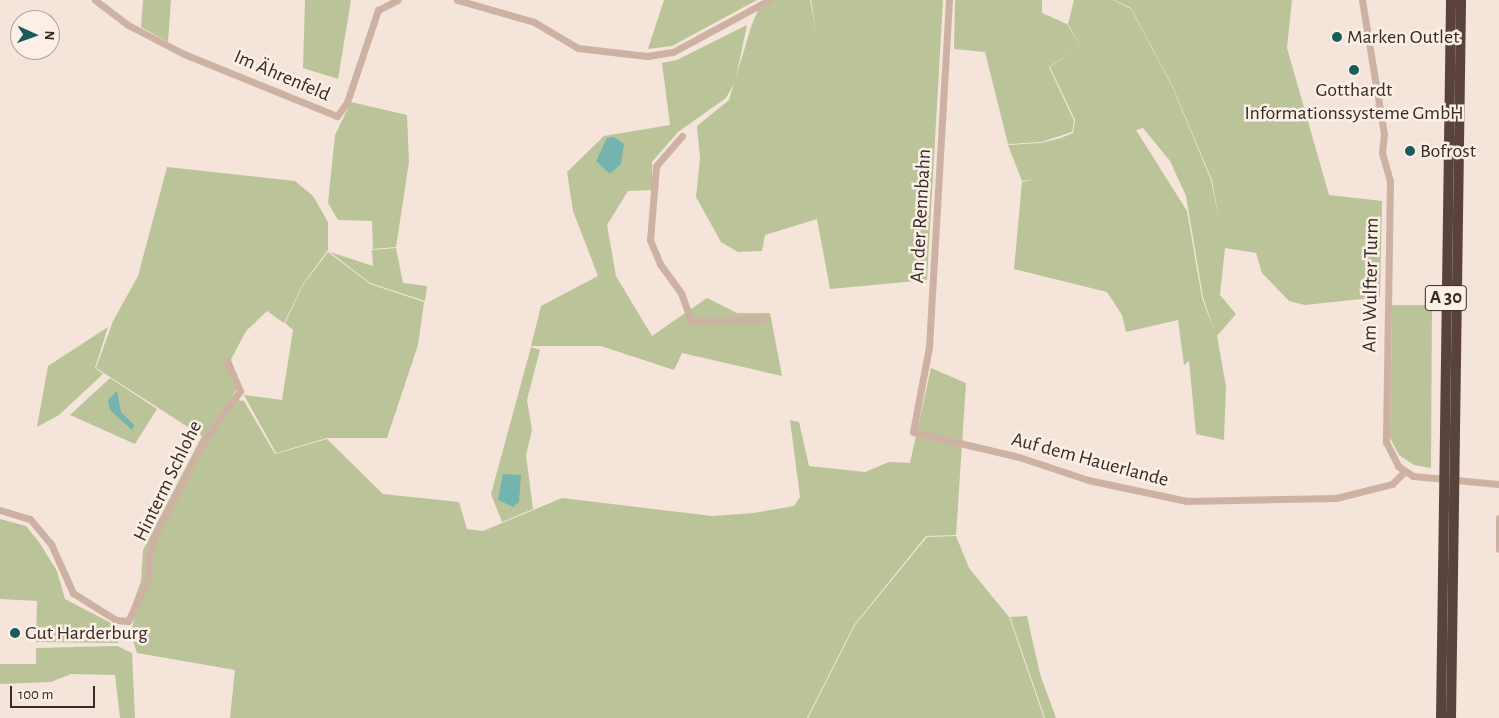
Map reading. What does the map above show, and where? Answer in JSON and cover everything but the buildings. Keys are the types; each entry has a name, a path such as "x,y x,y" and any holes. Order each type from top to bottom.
{"highway":[{"name":"A 30","path":"1441,718 1451,0"},
{"name":"A 30","path":"1452,718 1461,0"}],"street":[{"name":"Im Ährenfeld","path":"95,0 128,25 184,54 337,116 347,102 378,10 398,0"},
{"path":"457,0 534,22 578,48 647,56 673,52 769,0"},
{"name":"An der Rennbahn","path":"913,432 929,347 949,0"},
{"name":"Am Wulfter Turm","path":"1362,0 1384,134 1382,153 1389,173 1386,442 1404,472"},
{"path":"682,136 656,166 650,240 660,264 681,294 691,321 762,319"},
{"name":"Hinterm Schlohe","path":"0,510 30,519 51,544 73,593 85,604 116,620 128,621 148,579 149,554 156,533 206,437 240,391 227,361"},
{"name":"Auf dem Hauerlande","path":"913,432 1010,455 1088,480 1187,501 1336,498 1392,484 1404,472"},
{"path":"1404,472 1425,478 1471,479 1499,484"},
{"path":"1499,518 1499,549"}],"green space":[{"path":"143,0 171,0 168,42 141,27"},
{"path":"305,0 351,0 338,79 303,68"},
{"path":"664,0 757,0 672,46 648,49"},
{"path":"771,0 810,0 816,31 811,0 943,0 927,280 830,289 817,219 765,235 762,251 738,252 721,242 696,197 700,158 697,126 729,100 752,24 759,8"},
{"path":"955,0 1042,0 1042,13 1067,24 1083,50 1068,24 1074,0 1113,0 1131,9 1173,88 1211,180 1219,219 1212,180 1173,87 1131,8 1114,0 1292,0 1287,48 1329,195 1382,201 1380,297 1305,305 1289,301 1262,273 1256,253 1225,248 1220,295 1236,314 1217,336 1226,386 1224,440 1196,434 1189,361 1184,365 1178,320 1126,332 1122,315 1107,292 1014,269 1022,182 1035,179 1022,181 1008,145 1041,143 1073,133 1075,120 1050,67 1075,50 1049,67 1074,121 1072,132 1041,142 1008,144 985,52 954,49","holes":["1143,128 1170,161 1186,196 1203,297 1215,333 1202,298 1187,211 1136,130"]},
{"path":"747,25 735,82 726,98 678,132 652,162 652,190 628,191 607,225 616,276 652,336 707,298 737,313 770,313 782,376 682,353 674,370 601,346 531,346 541,306 598,276 573,211 567,172 604,136 670,125 662,63 677,60"},
{"path":"351,102 407,115 409,162 396,247 373,249 372,221 338,220 328,203 335,135"},
{"path":"167,167 295,181 313,196 328,222 328,250 303,284 284,323 267,311 246,331 227,367 237,388 231,399 244,401 275,454 327,439 383,494 459,502 467,529 483,531 562,498 712,516 754,513 794,506 800,497 790,420 799,422 809,466 865,472 889,462 910,463 931,368 966,383 956,535 926,536 854,625 807,718 230,718 235,670 137,653 131,635 134,618 129,614 141,581 143,550 202,436 96,368 113,321 138,276"},
{"path":"396,248 403,283 427,286 425,301 370,283 330,252 373,266 372,250"},
{"path":"328,252 370,284 424,302 418,345 387,438 327,438 276,453 244,395 282,400 293,330 285,323 303,285"},
{"path":"1392,305 1432,305 1431,468 1414,465 1399,455 1390,438"},
{"path":"108,327 95,368 103,374 59,415 37,427 48,366"},
{"path":"531,347 540,350 527,400 532,430 526,455 533,509 502,522 491,494"},
{"path":"110,378 157,409 135,444 70,415"},
{"path":"0,519 26,526 39,542 57,571 65,599 111,623 124,636 117,643 36,642 37,601 0,599"},
{"path":"956,536 969,568 1009,617 1044,718 808,718 855,625 927,537"},
{"path":"1027,616 1040,674 1056,718 1045,718 1010,617"},
{"path":"117,646 132,653 135,718 120,718 115,675 71,674 51,682 0,684 0,664 36,664 36,648"}],"water":[{"path":"614,137 624,144 621,164 610,174 596,161 607,138"},
{"path":"117,391 121,412 134,425 132,430 110,410 108,400"},
{"path":"503,474 521,475 519,502 513,507 498,500"}],"place":[{"name":"Marken Outlet","path":"1337,37"},
{"name":"Gotthardt Informationssysteme GmbH","path":"1354,70"},
{"name":"Bofrost","path":"1410,151"},
{"name":"Gut Harderburg","path":"15,633"}]}
